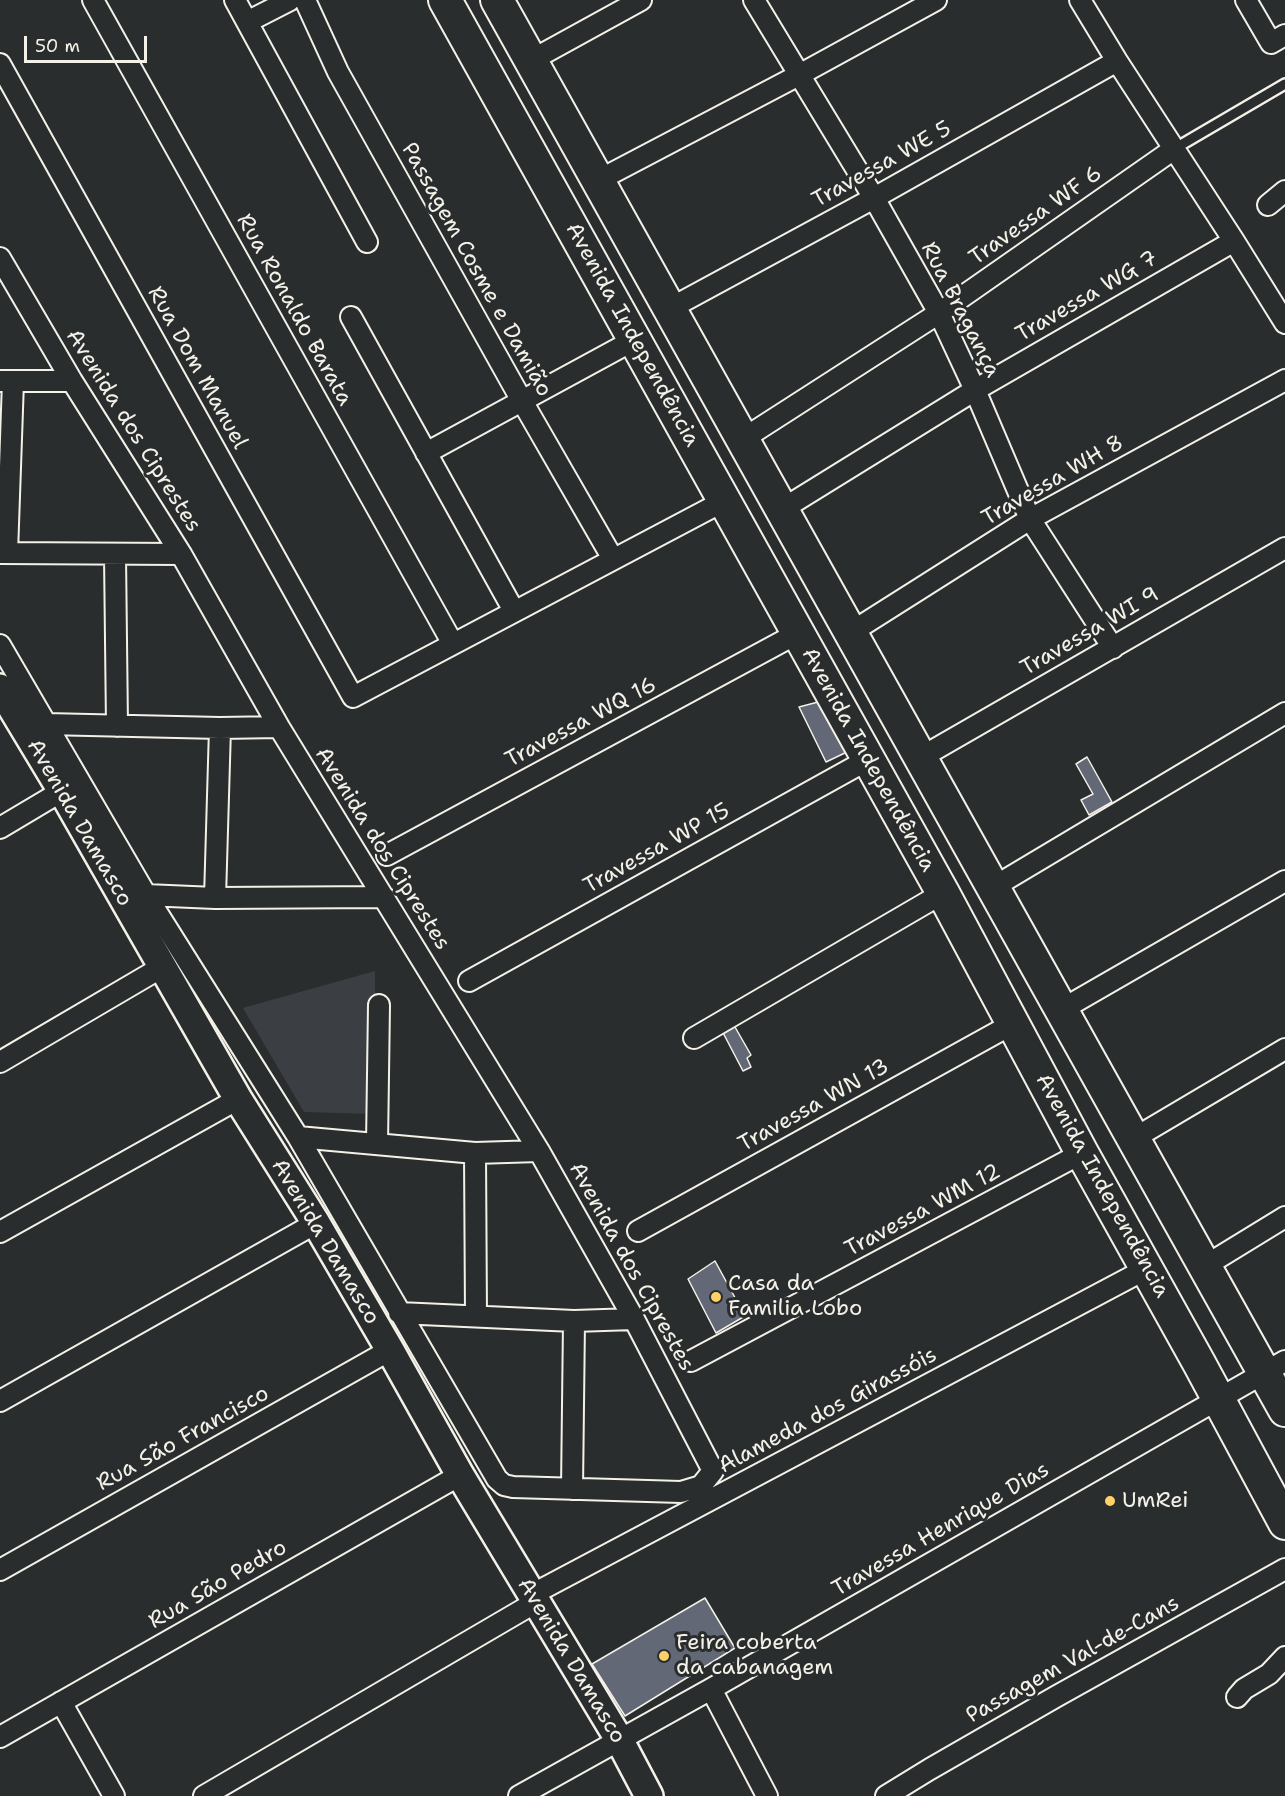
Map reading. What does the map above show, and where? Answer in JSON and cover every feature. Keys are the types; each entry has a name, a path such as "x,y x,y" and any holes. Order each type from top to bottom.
{"main road":[{"name":"Avenida Independência","path":"445,0 943,892 1082,1153 1285,1523"},
{"name":"Avenida Independência","path":"497,0 1205,1266 1245,1336 1275,1367 1285,1410"},
{"path":"1153,1281 1174,1299 1219,1371 1225,1373 1239,1366 1247,1350 1245,1336"},
{"path":"1234,1427 1247,1407 1258,1401 1272,1407 1285,1430"}],"street":[{"name":"Rua Ronaldo Barata","path":"93,0 453,644"},
{"path":"235,0 367,242"},
{"path":"247,22 290,0"},
{"name":"Passagem Cosme e Damião","path":"305,0 338,72 613,559"},
{"path":"530,61 641,0"},
{"name":"Rua Bragança","path":"754,0 939,313 975,390 1030,519 1113,648"},
{"path":"599,180 936,0"},
{"path":"1080,0 1285,323"},
{"path":"1246,0 1278,39"},
{"name":"Travessa WE 5","path":"669,309 1117,61"},
{"name":"Rua Dom Manuel","path":"0,64 353,697 453,644"},
{"name":"Travessa WF 6","path":"743,439 939,313 1174,149"},
{"path":"1268,205 1285,191"},
{"name":"Travessa WG 7","path":"781,510 975,390 1234,241"},
{"name":"Avenida dos Ciprestes","path":"0,258 72,381 181,554 279,727 539,1150 634,1318 713,1470 701,1486 681,1492 572,1489"},
{"path":"351,317 514,611"},
{"path":"426,453 634,340"},
{"name":"Travessa WH 8","path":"850,633 1030,519 1285,380"},
{"path":"72,381 6,381 4,553 181,554"},
{"path":"453,644 724,501"},
{"name":"Travessa WI 9","path":"920,758 1285,548"},
{"path":"115,555 117,726"},
{"name":"Travessa WQ 16","path":"387,855 798,633"},
{"name":"Avenida Damasco","path":"0,645 146,895 298,1137 497,1479 504,1485 513,1487 572,1489"},
{"name":"Avenida Damasco","path":"0,688 62,791 238,1099 315,1223 460,1474 620,1741 650,1796"},
{"path":"992,888 1285,713"},
{"path":"46,724 279,727"},
{"path":"215,898 220,728"},
{"name":"Travessa WP 15","path":"469,981 869,759"},
{"path":"0,828 62,791"},
{"path":"1061,1010 1285,881"},
{"path":"693,1038 943,892"},
{"path":"146,895 215,898 384,897"},
{"path":"0,1062 162,967"},
{"path":"377,1144 379,1005"},
{"name":"Travessa WN 13","path":"638,1231 1014,1023"},
{"path":"1133,1139 1285,1049"},
{"path":"0,1232 238,1099"},
{"path":"298,1137 475,1153 539,1150"},
{"path":"475,1153 476,1316"},
{"name":"Travessa WM 12","path":"691,1361 1082,1153"},
{"path":"1205,1266 1285,1217"},
{"path":"0,1401 315,1223"},
{"name":"Alameda dos Girassóis","path":"204,1796 534,1599 1153,1281"},
{"path":"399,1313 574,1321 634,1318"},
{"path":"572,1489 574,1321"},
{"name":"Rua São Francisco","path":"0,1570 390,1350"},
{"name":"Travessa Henrique Dias","path":"519,1796 620,1741 1275,1367"},
{"name":"Rua São Pedro","path":"0,1737 460,1474"},
{"name":"Passagem Val-de-Cans","path":"886,1796 969,1746 1285,1569"},
{"path":"1237,1697 1244,1689 1269,1674 1285,1657"},
{"path":"711,1689 767,1796"},
{"path":"62,1702 114,1796"}],"lane":[{"path":"1174,149 1285,84"}],"shaded area":[{"path":"375,971 375,1114 304,1112 243,1008"}],"building":[{"path":"818,702 849,751 826,762 799,707"},
{"path":"1087,757 1112,802 1089,815 1081,800 1093,794 1076,764"},
{"path":"731,1020 751,1055 747,1058 751,1067 743,1071 720,1027"},
{"name":"Casa da Familia Lobo","path":"715,1261 745,1316 716,1333 688,1279"},
{"name":"Feira coberta da cabanagem","path":"705,1598 735,1648 625,1716 592,1664"}],"place":[{"name":"Casa da Familia Lobo","path":"716,1297"},
{"name":"UmRei","path":"1110,1501"},
{"name":"Feira coberta da cabanagem","path":"664,1656"}]}
